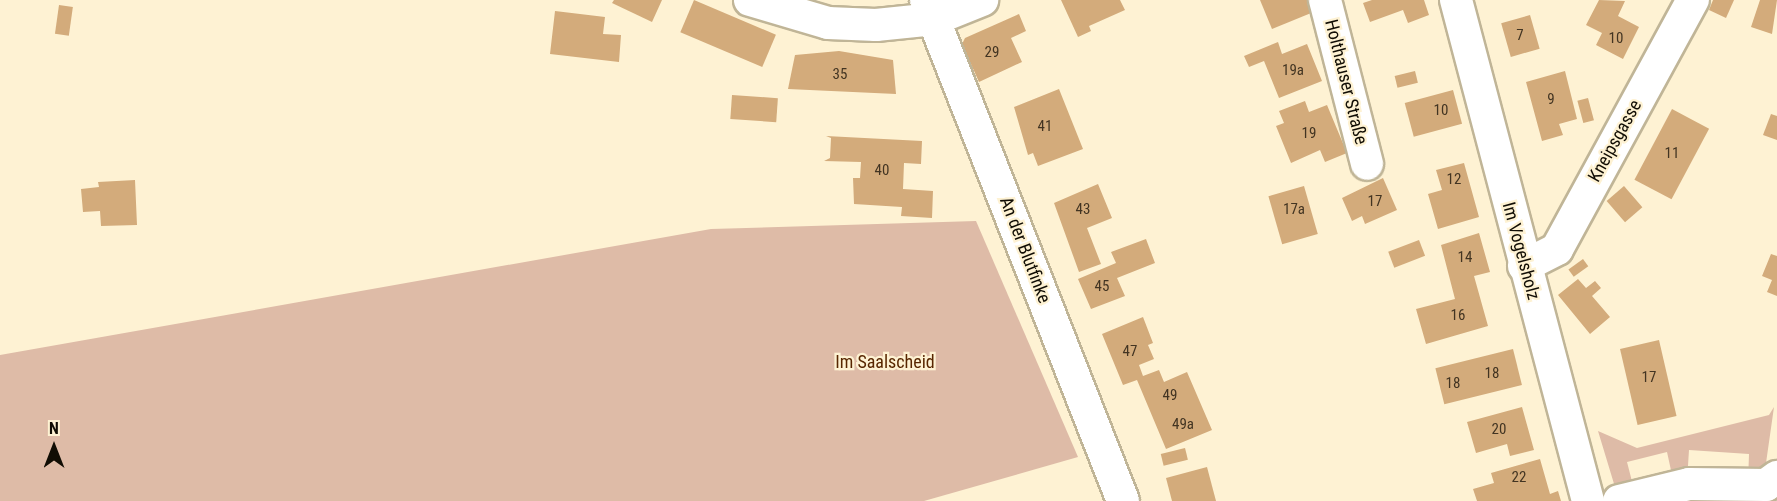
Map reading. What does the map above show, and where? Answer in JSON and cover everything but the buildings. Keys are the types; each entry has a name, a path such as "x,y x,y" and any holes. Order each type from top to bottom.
{"street":[{"path":"750,0 828,22 876,25 930,10 982,0"},
{"name":"Holthauser Straße","path":"1325,0 1367,164"},
{"name":"Im Vogelsholz","path":"1456,0 1524,266 1588,501"},
{"name":"Kneipsgasse","path":"1524,266 1557,249 1693,0"},
{"name":"An der Blutfinke","path":"930,10 1123,501"},
{"path":"1618,501 1689,484 1766,485 1777,477"}],"green space":[{"name":"Im Saalscheid","path":"976,221 1078,457 924,501 0,501 0,355 711,229"},
{"path":"1774,407 1765,470 1748,483 1749,454 1689,450 1687,481 1674,484 1667,452 1627,462 1635,493 1618,497 1598,431 1637,448 1769,415"}]}
